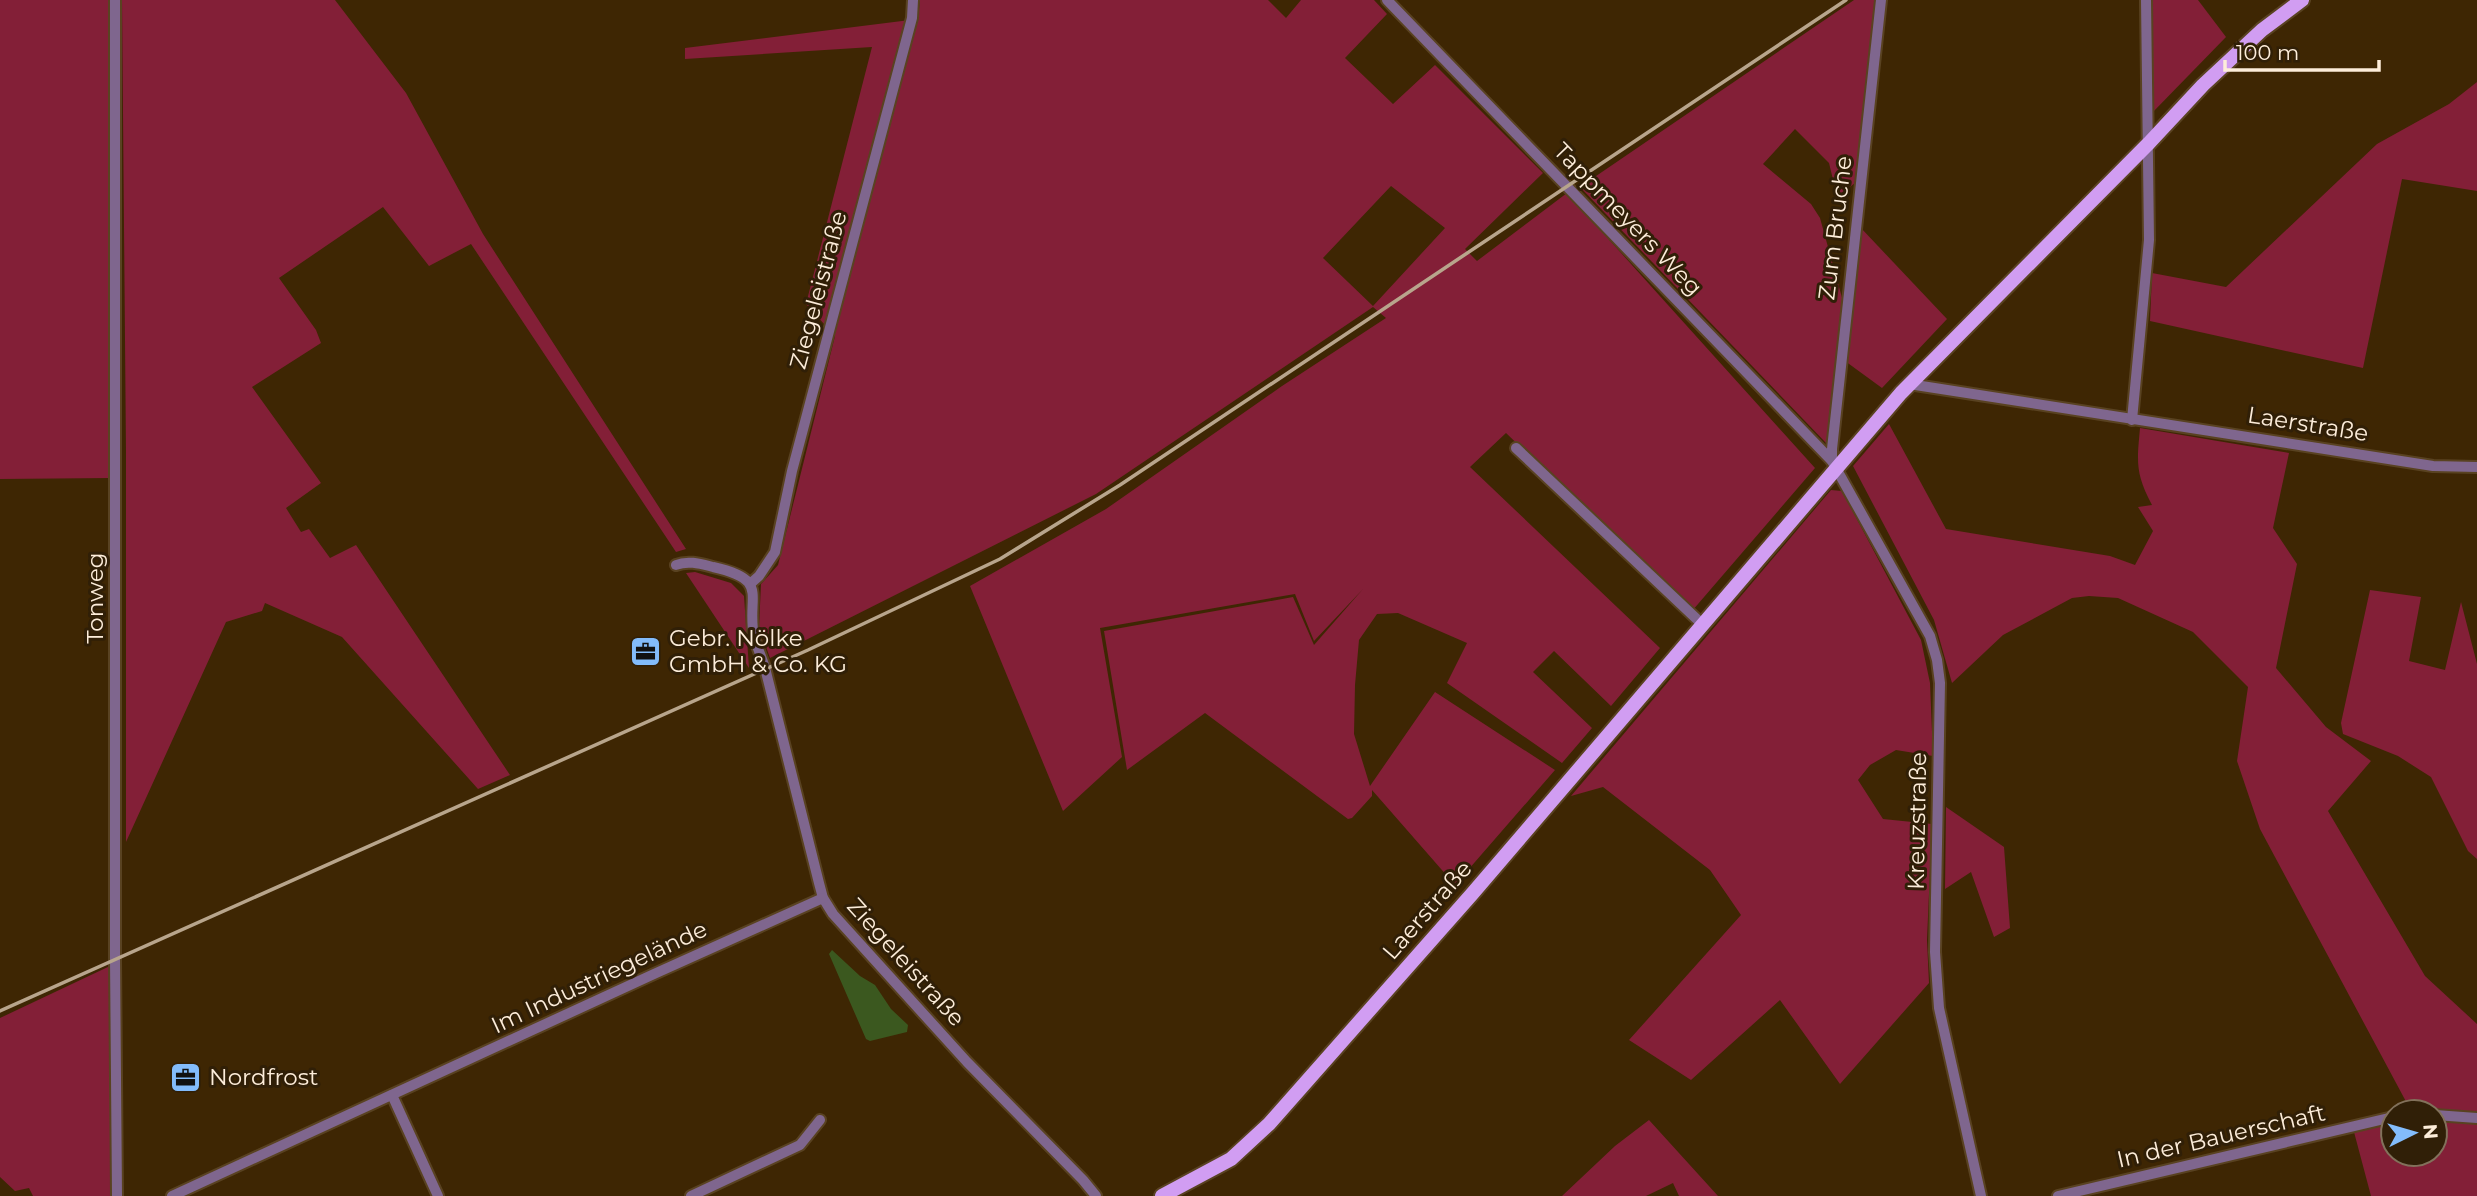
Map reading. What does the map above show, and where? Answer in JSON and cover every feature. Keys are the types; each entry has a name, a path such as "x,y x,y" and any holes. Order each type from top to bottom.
{"main road":[{"name":"Laerstraße","path":"1161,1196 1231,1159 1269,1124 1472,894 1835,464 1909,384 2149,143 2203,85 2252,39 2302,0"}],"street":[{"name":"Tonweg","path":"115,0 117,1196"},
{"name":"Ziegeleistraße","path":"913,0 912,18 792,471 775,552 759,576 750,584 754,592 754,636 765,668 823,898 833,914 967,1062 1096,1196"},
{"name":"Tappmeyers Weg","path":"1387,0 1835,464"},
{"name":"Zum Bruche","path":"1835,464 1832,449 1881,0"},
{"path":"2133,420 2149,240 2146,0"},
{"name":"Laerstraße","path":"1909,384 2432,466 2477,467"},
{"path":"1516,448 1702,624"},
{"name":"Kreuzstraße","path":"1835,464 1930,636 1937,660 1940,696 1935,952 1939,1008 1981,1196"},
{"path":"676,565 690,562 725,570 736,573 750,584"},
{"name":"Im Industriegelände","path":"172,1196 823,898"},
{"path":"392,1095 438,1196"},
{"path":"2449,1116 2477,1118"},
{"path":"691,1196 800,1145 820,1120"},
{"name":"In der Bauerschaft","path":"2058,1196 2379,1120"}],"shaded area":[{"path":"0,0 110,0 111,478 0,479"},
{"path":"122,0 335,0 406,93 483,234 686,549 676,552 471,244 429,266 383,207 279,278 316,330 321,343 252,387 321,483 286,508 301,532 309,529 330,558 356,545 510,775 478,789 342,637 265,603 262,611 226,622 126,842"},
{"path":"920,0 1268,0 1286,18 1301,0 1374,0 1387,14 1345,58 1393,104 1435,65 1543,173 1465,249 1477,261 1567,193 1815,468 1692,611 1506,433 1470,467 1660,648 1611,706 1554,651 1533,672 1592,728 1562,763 1447,683 1467,643 1398,613 1377,614 1359,640 1355,685 1354,734 1370,786 1435,692 1555,770 1455,885 1372,790 1372,796 1348,819 1205,713 1127,770 1104,631 1293,597 1314,645 1363,589 1314,641 1295,594 1100,628 1122,757 1063,811 970,586 1106,509 1282,386 1386,318 1373,307 1096,494 770,658 759,627 761,584 778,565 835,336 806,304 872,47 685,59 685,48 918,19","holes":["1391,186 1445,228 1373,306 1323,258"]},
{"path":"1854,0 1875,0 1858,181 1837,196 1829,163 1795,129 1763,164 1811,204 1820,218 1844,305 1827,444 1580,187"},
{"path":"2150,0 2198,0 2226,37 2152,113"},
{"path":"2477,82 2477,191 2402,179 2363,368 2150,321 2152,273 2226,287 2377,144 2449,104"},
{"path":"1860,227 1947,319 1882,388 1845,361"},
{"path":"1889,424 1946,529 2110,556 2135,565 2153,531 2138,507 2152,505 2139,467 2140,428 2289,453 2273,528 2297,564 2276,668 2326,727 2371,761 2328,811 2425,976 2477,1024 2477,1114 2449,1112 2449,1098 2404,1098 2260,829 2237,761 2248,687 2193,632 2118,598 2089,596 2072,598 2003,635 1952,683 1934,620 1853,466"},
{"path":"1831,490 1842,491 1921,640 1930,683 1933,756 1896,750 1870,765 1858,780 1883,819 1932,824 1927,940 1929,983 1840,1084 1780,1000 1691,1080 1629,1040 1741,915 1710,870 1603,787 1571,796"},
{"path":"695,572 731,583 744,596 749,668 686,573"},
{"path":"2370,590 2421,597 2409,661 2445,670 2461,602 2477,664 2477,859 2468,851 2431,777 2398,756 2343,734 2341,723"},
{"path":"1946,807 2004,847 2010,928 1994,937 1971,872 1945,889"},
{"path":"832,950 860,976 875,985 891,1009 908,1025 907,1032 870,1041 866,1039 829,954"},
{"path":"110,966 110,1196 33,1196 29,1188 15,1191 0,1177 0,1018"},
{"path":"1649,1120 1718,1196 1679,1196 1673,1183 1646,1196 1562,1196 1615,1146"},
{"path":"2449,1120 2477,1122 2477,1196 2371,1196 2354,1132 2379,1125 2379,1168 2449,1168"}],"railway":[{"path":"0,1011 808,650 1000,559 1120,485 1846,0"}],"place":[{"name":"Gebr. Nölke GmbH & Co. KG","path":"646,651"},
{"name":"Nordfrost","path":"186,1077"}]}
